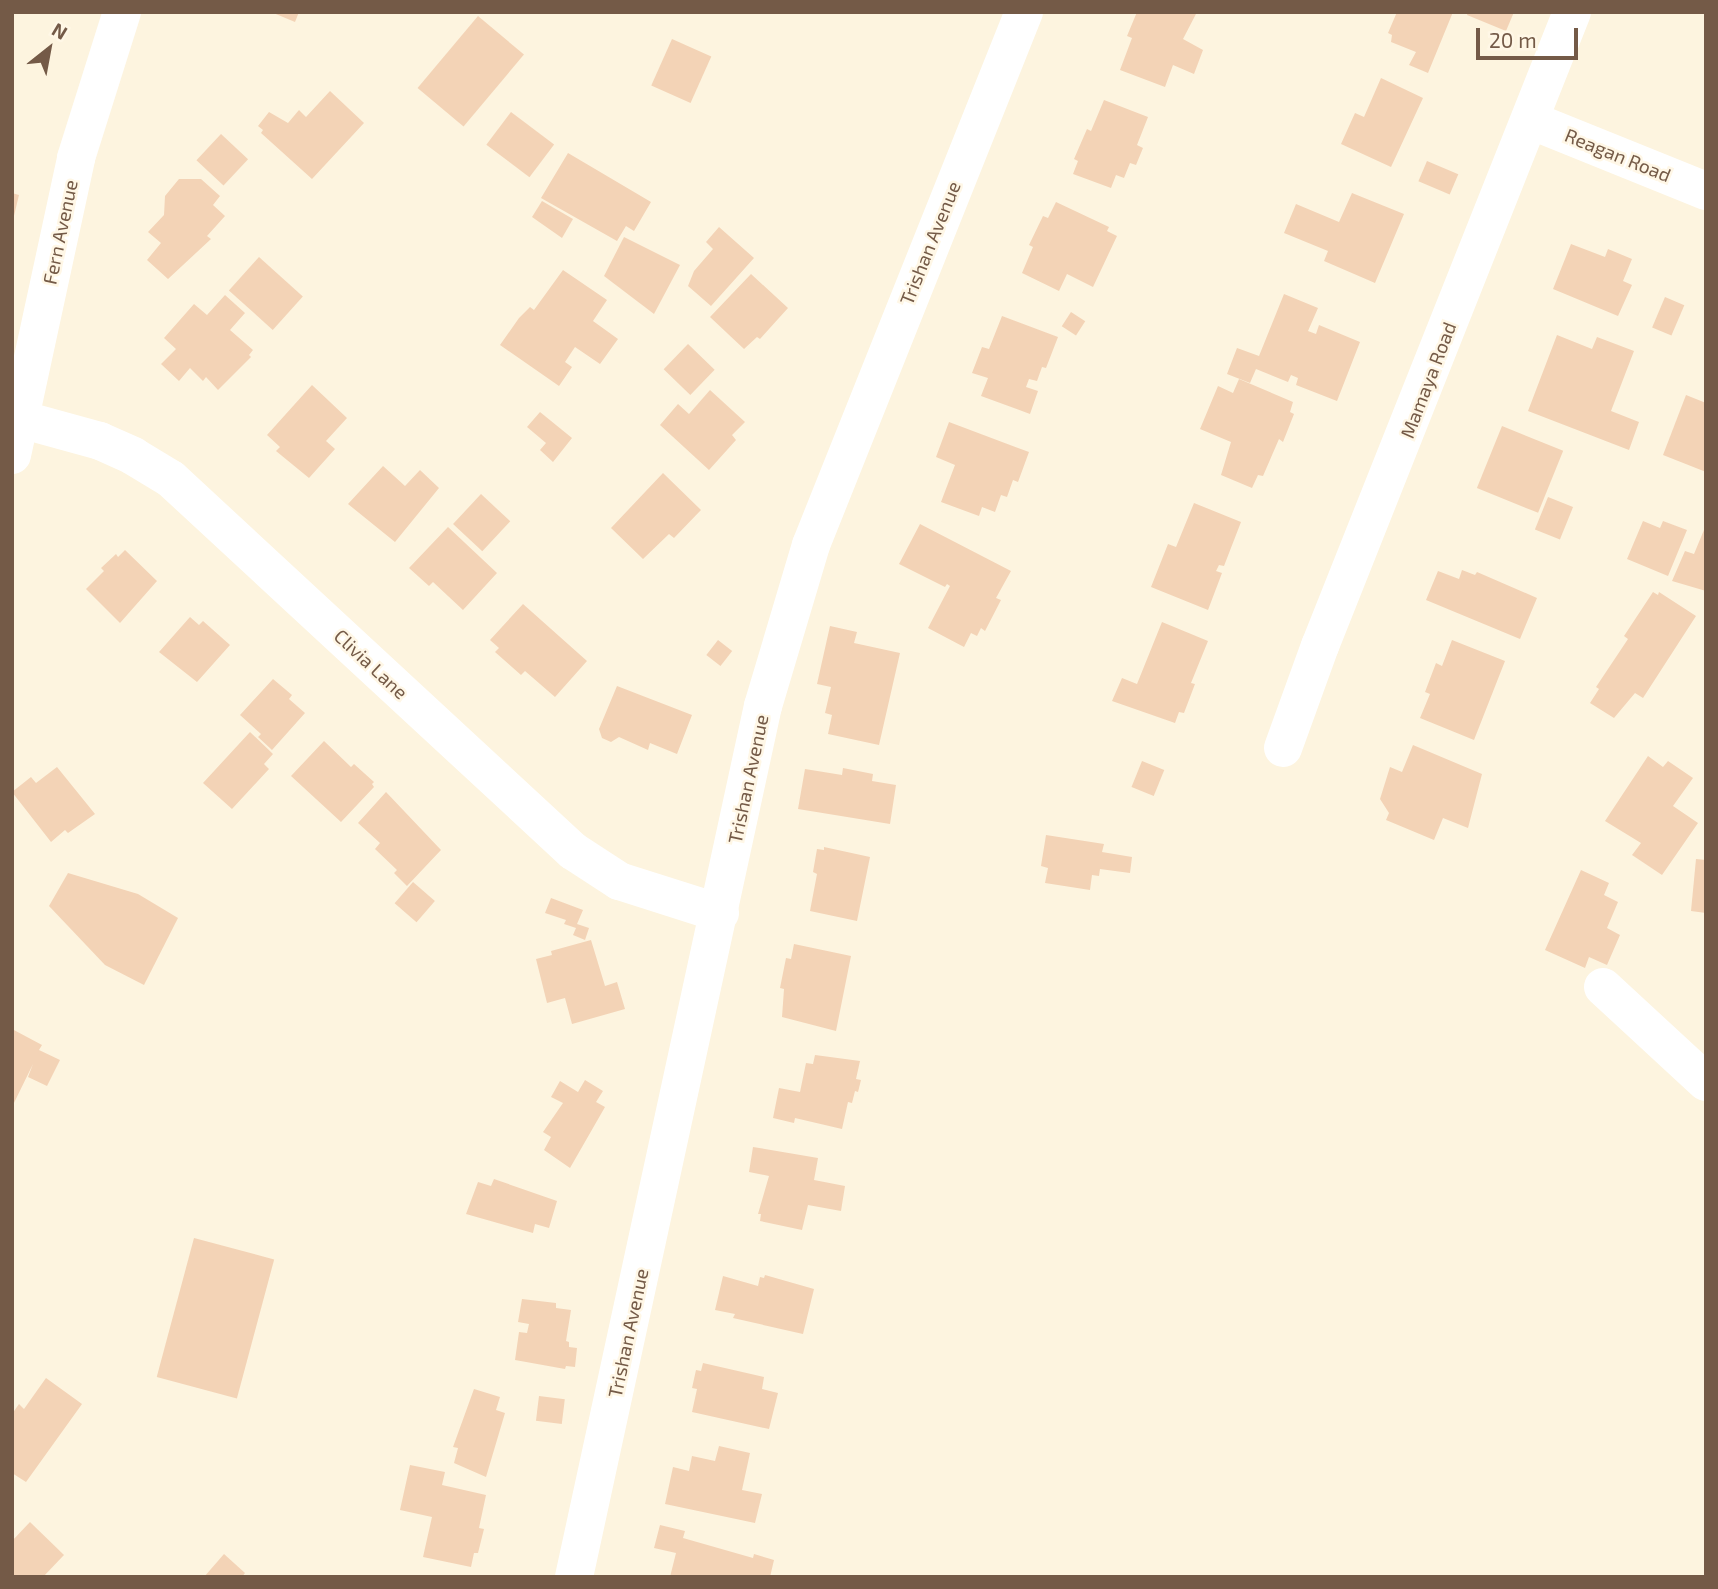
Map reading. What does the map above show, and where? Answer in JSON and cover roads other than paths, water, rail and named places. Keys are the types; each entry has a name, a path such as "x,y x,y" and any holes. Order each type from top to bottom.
{"street":[{"name":"Fern Avenue","path":"16,437 76,158 122,12"},
{"name":"Trishan Avenue","path":"574,1577 763,706 811,545 1024,12"},
{"name":"Mamaya Road","path":"1283,748 1572,12"},
{"name":"Reagan Road","path":"1530,120 1706,191"},
{"name":"Clivia Lane","path":"16,437 100,441 134,456 171,479 573,851 619,881 720,913"},
{"path":"1602,986 1706,1082"}]}
